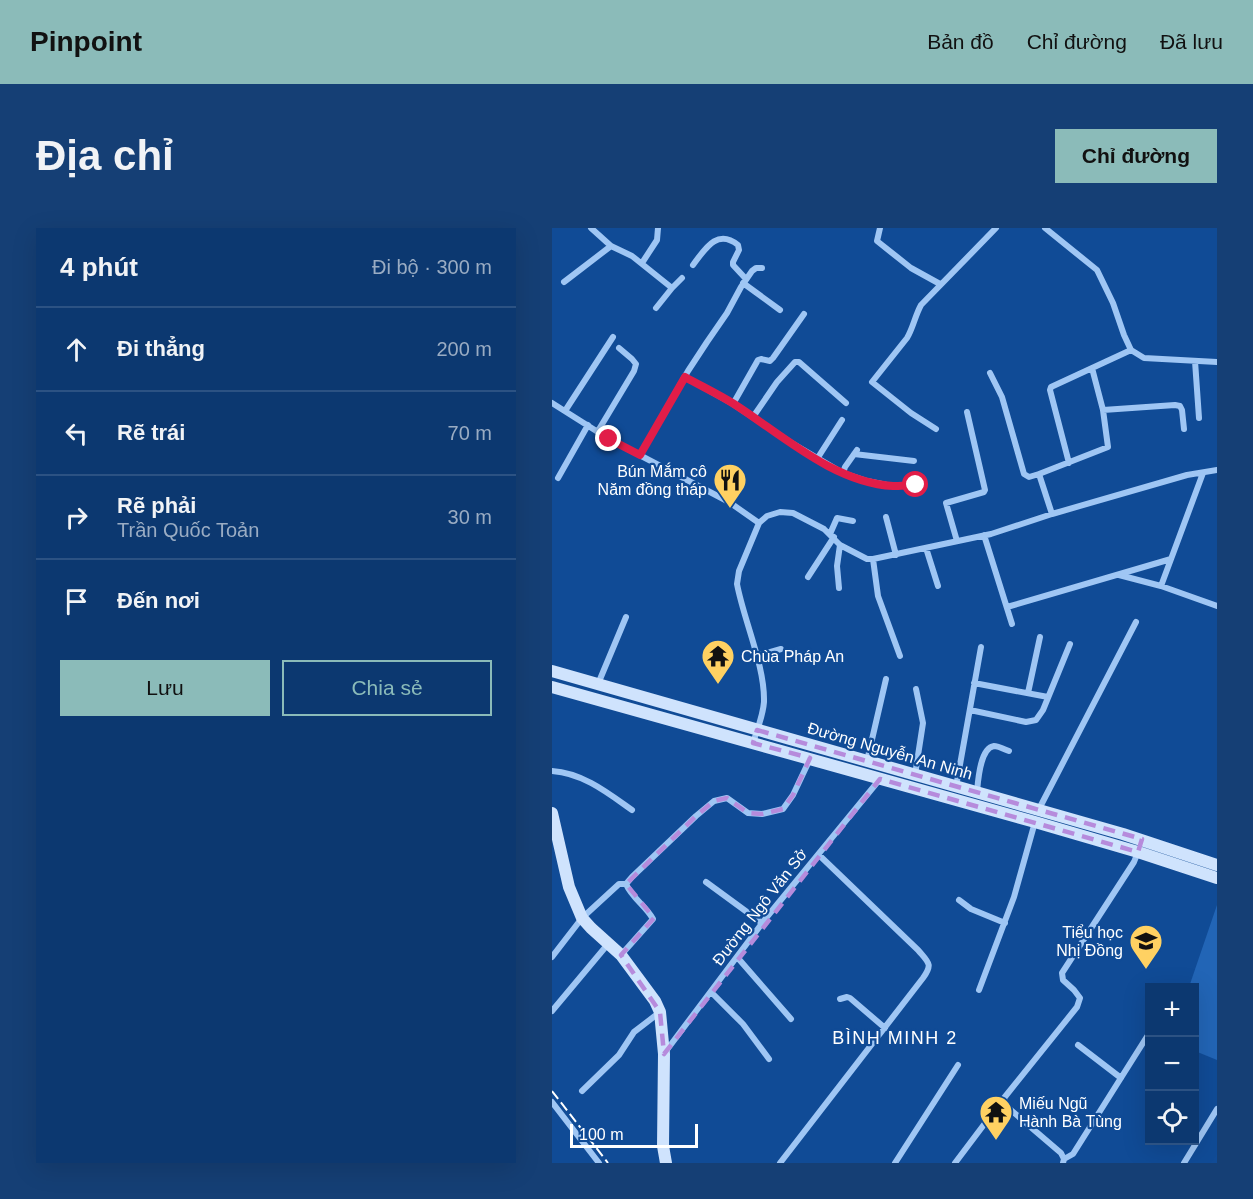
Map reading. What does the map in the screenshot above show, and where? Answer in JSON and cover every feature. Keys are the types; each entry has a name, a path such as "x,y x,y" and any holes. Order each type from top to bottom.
{"main road":[{"name":"Đường Nguyễn An Ninh","path":"552,671 867,761 915,776 954,793 1035,822 1217,878"},
{"name":"Đường Nguyễn An Ninh","path":"552,687 880,779 954,793 976,793 1215,861"},
{"path":"552,813 557,858 582,918 621,955 655,1001 660,1012 664,1054 663,1146 666,1163"},
{"path":"1138,852 1142,839"}],"street":[{"path":"591,228 611,246 632,256 672,288"},
{"path":"642,263 657,240 658,228"},
{"path":"880,228 877,241 911,268 940,284"},
{"path":"936,429 872,382 911,332 921,305 996,228"},
{"path":"1045,228 1096,270 1113,303 1131,350 1144,358 1217,362"},
{"path":"693,265 716,239 724,238 738,245 739,250 733,265 745,281 780,310"},
{"path":"564,282 611,246"},
{"path":"640,455 706,342 727,313 745,281 752,271 762,268"},
{"path":"657,308 682,278"},
{"path":"733,404 758,360 768,361 773,358 804,314"},
{"path":"566,411 613,337"},
{"path":"598,431 636,364 619,348"},
{"path":"1069,463 1050,388 1131,350"},
{"path":"1195,361 1199,418"},
{"path":"753,417 777,382 795,362 799,362 846,403"},
{"path":"990,373 1002,397 1024,474 1029,477 1108,447 1103,410 1092,368"},
{"path":"685,377 733,404 817,459 843,473 892,486 916,485"},
{"path":"552,403 609,439 729,502 759,524"},
{"path":"1103,410 1180,406 1184,429"},
{"path":"957,541 946,503 985,490 967,412"},
{"path":"817,459 842,420"},
{"path":"558,478 588,425"},
{"path":"843,473 856,452 914,461"},
{"path":"753,743 764,702 760,671 737,585 739,571 759,524 767,516 780,512 793,513 824,529 840,545 873,560 984,536 1186,475 1217,470"},
{"path":"1161,586 1203,473"},
{"path":"1039,474 1052,514"},
{"path":"886,517 896,555"},
{"path":"808,577 832,536 837,518 853,521"},
{"path":"984,536 1012,624"},
{"path":"839,588 837,566 840,545"},
{"path":"926,548 938,586"},
{"path":"873,560 878,596 900,656"},
{"path":"1007,607 1171,560"},
{"path":"1118,575 1161,586 1217,606"},
{"path":"598,684 626,617"},
{"path":"1039,810 1136,622"},
{"path":"1028,693 1040,637"},
{"path":"970,710 1026,722 1036,720 1043,710 1070,644"},
{"path":"954,793 981,647"},
{"path":"756,656 781,649"},
{"path":"867,761 885,679"},
{"path":"974,683 1048,697"},
{"path":"915,776 923,723 916,689"},
{"path":"976,793 982,762 987,750 996,746 1008,751"},
{"path":"626,885 714,801 727,798 748,813 762,814 783,809 793,795 810,758"},
{"path":"552,771 560,771 595,784 632,810"},
{"name":"Đường Ngô Văn Sở","path":"664,1054 762,923 880,779"},
{"path":"979,990 1014,897 1035,822"},
{"path":"955,1163 1077,1007 1080,998 1062,980 1062,973 1134,862 1138,852"},
{"path":"780,1163 929,970 929,963 918,950 819,855"},
{"path":"706,882 762,923"},
{"path":"552,957 582,918 619,884 626,885"},
{"path":"621,955 652,919 650,913 626,885"},
{"path":"959,900 971,909 1005,923"},
{"path":"552,1011 608,944"},
{"path":"736,957 791,1019"},
{"path":"711,992 743,1024 769,1059"},
{"path":"840,999 850,998 885,1028"},
{"path":"582,1091 619,1055 634,1032 660,1012"},
{"path":"1004,1098 1005,1105 1062,1153 1064,1161 1073,1154 1147,1037"},
{"path":"1078,1045 1121,1078"},
{"path":"896,1163 958,1065"},
{"path":"552,1102 599,1163"},
{"path":"1184,1163 1217,1109"}],"highlighted area":[{"path":"757,730 1142,839 1138,852 880,779 664,1054 660,1012 621,955 654,918 626,884 696,816 714,801 727,798 748,813 762,814 783,809 793,795 810,758 753,743"}],"shaded area":[{"path":"1217,905 1217,1060 1199,1053 1199,983 1190,983"}],"railway":[{"path":"552,1091 608,1163"}],"place":[{"name":"Bún Mắm cô Năm đồng tháp","path":"730,509"},
{"name":"Chùa Pháp An","path":"718,685"},
{"name":"Tiểu học Nhị Đồng","path":"1146,970"},
{"name":"Miếu Ngũ Hành Bà Tùng","path":"996,1141"}],"district":[{"name":"BÌNH MINH 2","path":"895,1038"}],"route":[{"path":"609,439 640,455 685,377 733,404 790,442 843,473 892,486 916,485"}]}
